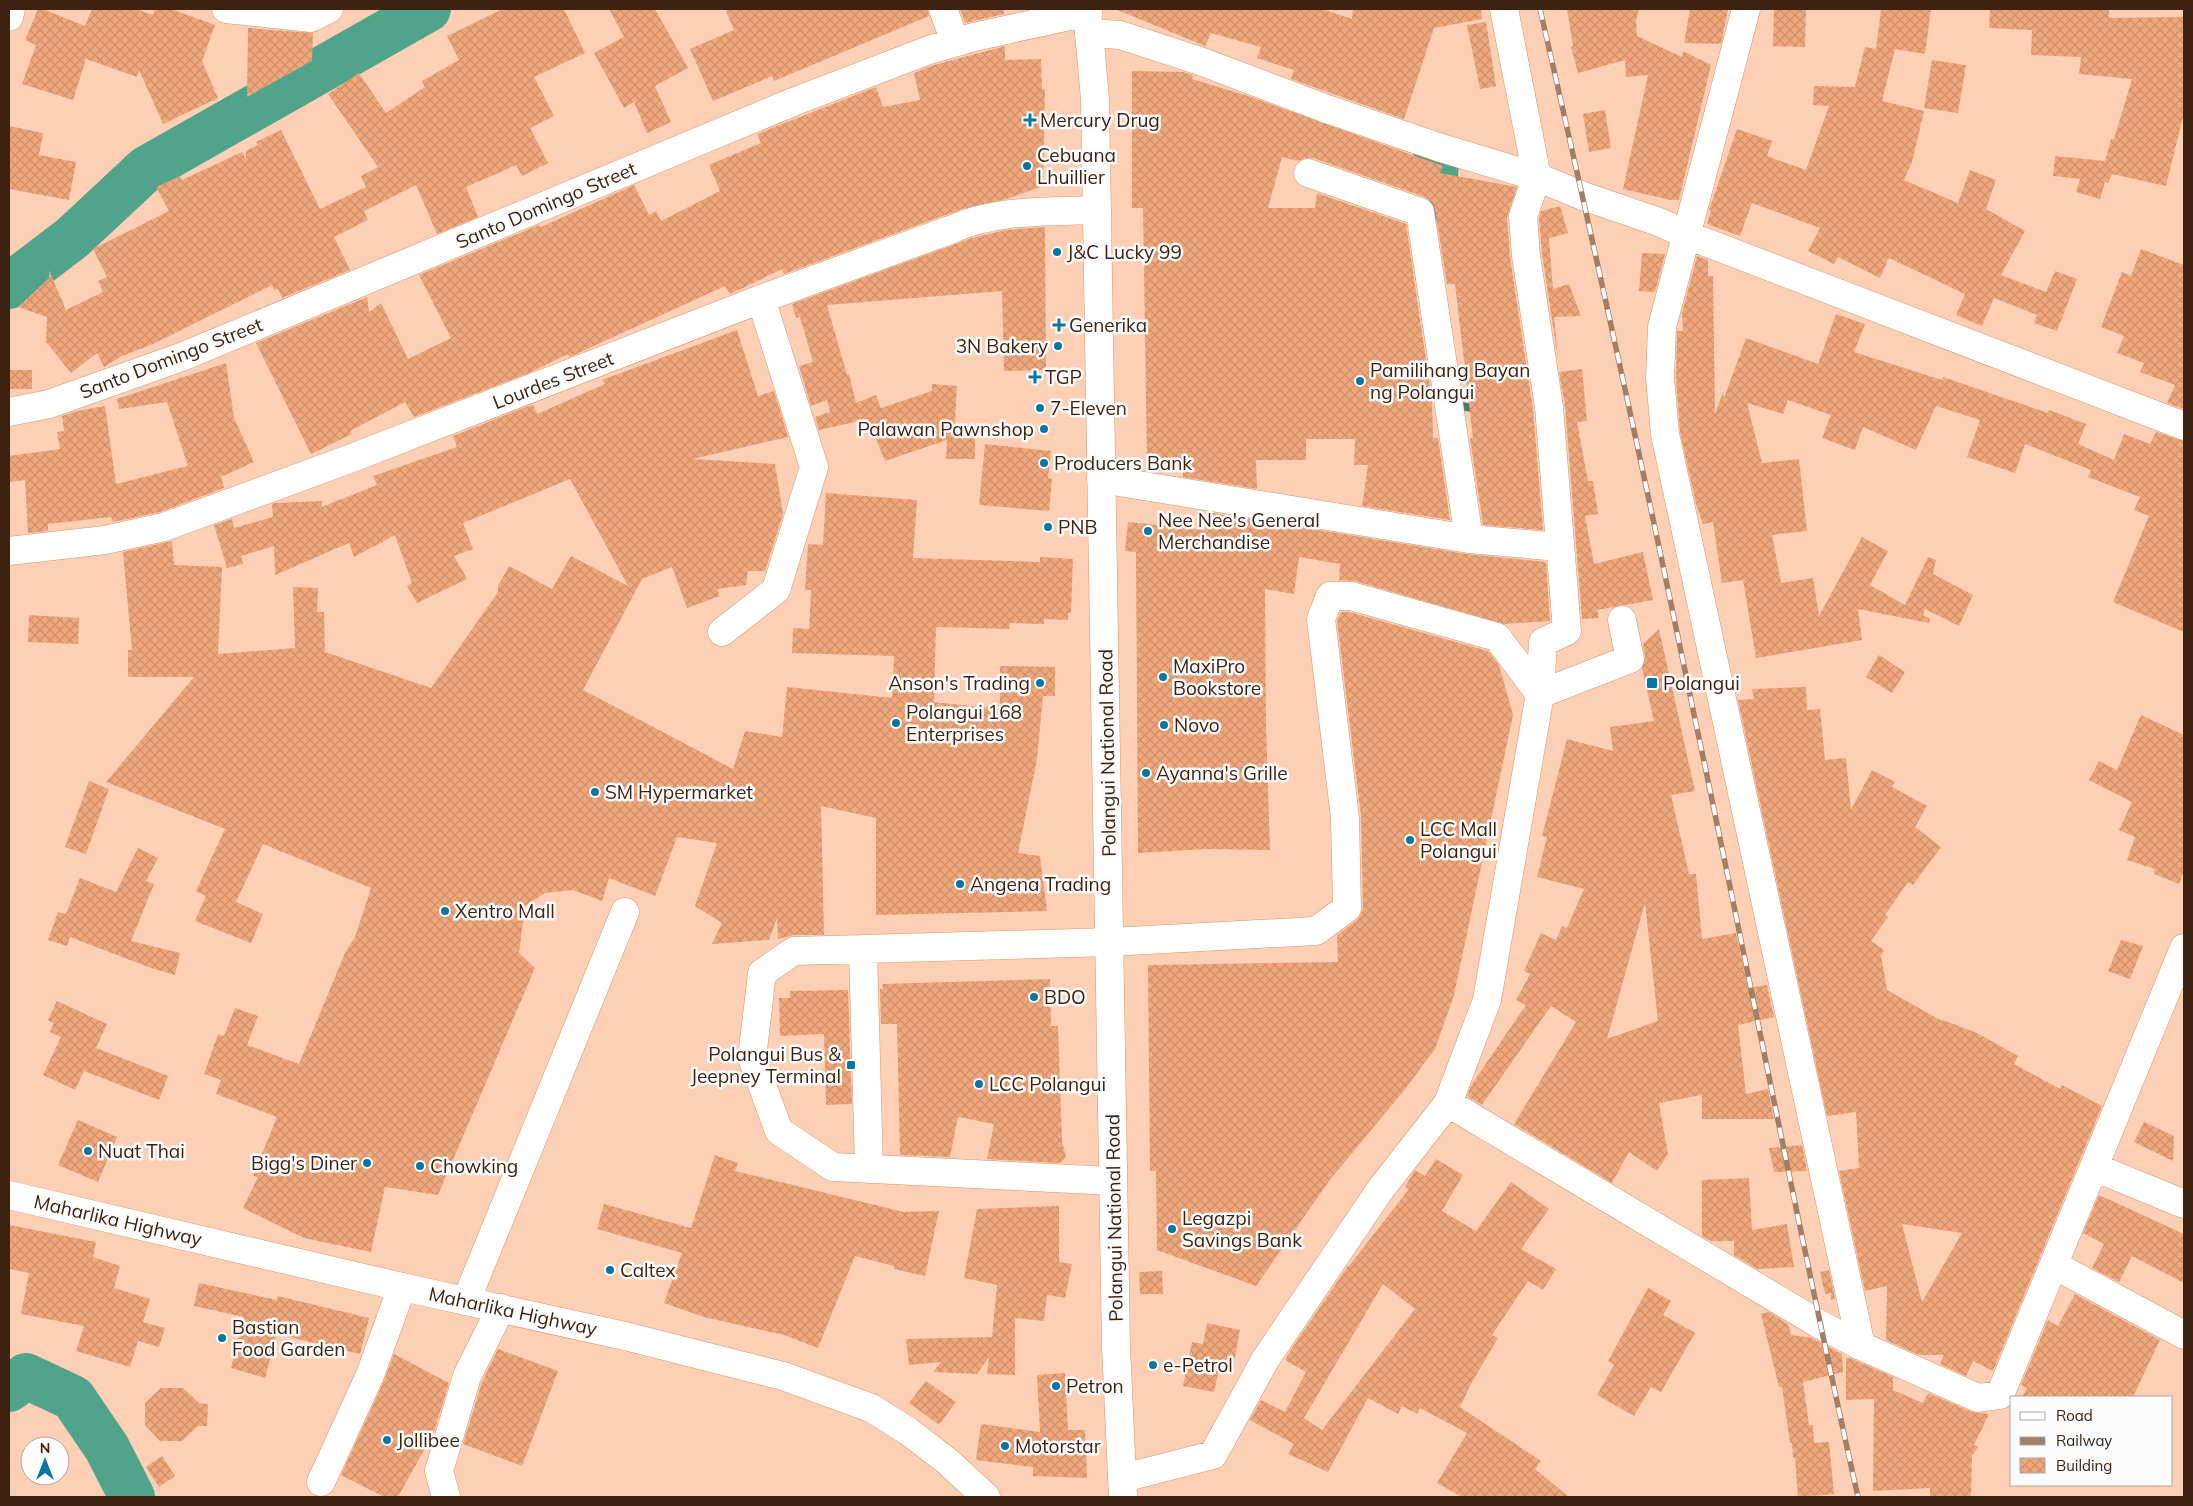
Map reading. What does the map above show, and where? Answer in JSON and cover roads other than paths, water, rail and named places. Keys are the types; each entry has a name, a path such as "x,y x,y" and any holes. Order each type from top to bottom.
{"main road":[{"path":"9,17 11,9"},
{"path":"226,9 320,13"},
{"path":"943,9 955,42"},
{"path":"1123,1487 1213,1455 1271,1352 1380,1190 1448,1103 1487,1000 1540,694 1543,642 1567,632 1549,407 1526,256 1523,216 1538,177 1504,9"},
{"path":"1746,9 1662,327 1660,378 1665,434 1861,1346"},
{"name":"Santo Domingo Street","path":"9,412 49,404 184,356 792,102 930,50 955,42 1088,18 1120,35 1200,61 1333,111 1438,147 1538,177 1583,196 1659,222 1687,235 2184,426"},
{"name":"Polangui National Road","path":"1088,18 1094,79 1116,1346 1123,1487"},
{"path":"1308,173 1420,212 1469,539"},
{"name":"Lourdes Street","path":"9,551 104,540 164,528 352,458 761,299 970,221 1000,215 1096,210"},
{"path":"722,632 776,590 814,467 761,299"},
{"path":"1101,479 1469,539 1559,547"},
{"path":"1113,1181 833,1167 779,1131 752,1058 762,973 794,951 1110,942 1316,931 1347,908 1345,818 1321,619 1330,596 1351,596 1497,637 1540,694"},
{"path":"1540,694 1630,659 1622,620"},
{"path":"466,1301 626,912"},
{"path":"1448,1103 1819,1324 1861,1346 1978,1398 2000,1395 2184,948"},
{"path":"863,949 869,1169"},
{"path":"2094,1167 2184,1204"},
{"name":"Maharlika Highway","path":"9,1195 402,1287 714,1357 783,1376 871,1408 908,1431 947,1461 986,1497"},
{"path":"2054,1265 2184,1335"},
{"path":"321,1482 370,1375 402,1287"},
{"path":"446,1497 439,1471 467,1376 501,1308"}],"waterway":[{"path":"9,286 72,238 146,169 428,9"},
{"path":"1423,146 1447,153 1442,209"},
{"path":"1454,405 1479,409"},
{"path":"9,1389 26,1376 73,1398 107,1448 132,1497"}],"railway":[{"path":"1540,9 1658,541 1858,1497"}],"place":[{"name":"Mercury Drug","path":"1030,120"},
{"name":"Cebuana Lhuillier","path":"1027,166"},
{"name":"J&C Lucky 99","path":"1057,252"},
{"name":"Generika","path":"1059,325"},
{"name":"3N Bakery","path":"1058,346"},
{"name":"TGP","path":"1035,377"},
{"name":"Pamilihang Bayan ng Polangui","path":"1360,381"},
{"name":"7-Eleven","path":"1040,408"},
{"name":"Palawan Pawnshop","path":"1044,429"},
{"name":"Producers Bank","path":"1044,463"},
{"name":"PNB","path":"1048,527"},
{"name":"Nee Nee's General Merchandise","path":"1148,531"},
{"name":"MaxiPro Bookstore","path":"1163,677"},
{"name":"Anson's Trading","path":"1040,683"},
{"name":"Polangui","path":"1652,683"},
{"name":"Polangui 168 Enterprises","path":"896,723"},
{"name":"Novo","path":"1164,725"},
{"name":"Ayanna's Grille","path":"1146,773"},
{"name":"SM Hypermarket","path":"595,792"},
{"name":"LCC Mall Polangui","path":"1410,840"},
{"name":"Angena Trading","path":"960,884"},
{"name":"Xentro Mall","path":"445,911"},
{"name":"BDO","path":"1034,997"},
{"name":"Polangui Bus & Jeepney Terminal","path":"851,1065"},
{"name":"LCC Polangui","path":"979,1084"},
{"name":"Nuat Thai","path":"88,1151"},
{"name":"Bigg's Diner","path":"367,1163"},
{"name":"Chowking","path":"420,1166"},
{"name":"Legazpi Savings Bank","path":"1172,1229"},
{"name":"Caltex","path":"610,1270"},
{"name":"Bastian Food Garden","path":"222,1338"},
{"name":"e-Petrol","path":"1153,1365"},
{"name":"Petron","path":"1056,1386"},
{"name":"Jollibee","path":"387,1440"},
{"name":"Motorstar","path":"1005,1446"}]}
